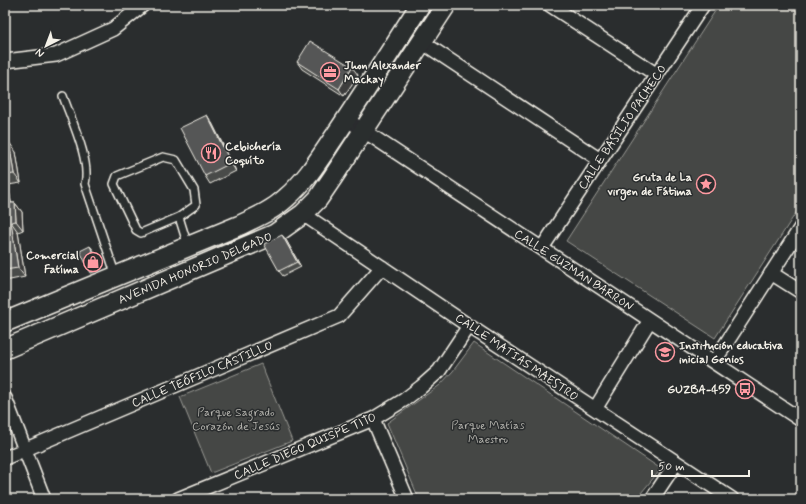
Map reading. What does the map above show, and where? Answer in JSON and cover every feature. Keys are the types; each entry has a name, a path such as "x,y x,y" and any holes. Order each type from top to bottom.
{"street":[{"path":"5,61 56,55 113,29 143,5"},
{"name":"AVENIDA HONORIO DELGADO","path":"5,322 263,214 285,199 306,178 420,5"},
{"name":"AVENIDA HONORIO DELGADO","path":"5,349 275,234 303,214 322,193 446,5"},
{"path":"550,5 657,75"},
{"name":"CALLE BASILIO PACHECO","path":"542,248 703,5"},
{"path":"422,42 600,160"},
{"name":"CALLE GUZMAN BARRON","path":"346,119 801,420"},
{"name":"CALLE MATIAS MAESTRO","path":"303,214 469,326 732,499"},
{"path":"714,362 801,227"},
{"name":"CALLE TEÓFILO CASTILLO","path":"5,458 339,316 382,267"},
{"path":"771,274 801,292"},
{"path":"595,409 650,320"},
{"name":"CALLE DIEGO QUISPE TITO","path":"178,499 374,419 404,400 439,371 469,326"},
{"path":"5,398 44,499"},
{"path":"374,419 407,499"},
{"path":"652,499 676,462"}],"lane":[{"path":"63,96 85,159 87,176 86,184 116,276"},
{"path":"163,157 176,160 194,190 196,205 179,217 141,233 136,230 114,184 117,176 163,157"},
{"path":"179,217 189,246"}],"green space":[{"path":"719,5 801,5 801,205 715,338 566,241"},
{"name":"Parque Matías Maestro","path":"474,343 661,469 636,499 419,499 387,423 440,385 453,371"},
{"name":"Parque Sagrado Corazón de Jesús","path":"261,364 292,441 211,473 180,397"}],"building":[{"name":"Jhon Alexander Mackay","path":"310,41 352,67 339,89 297,62"},
{"name":"Cebichería Coquíto","path":"207,115 231,163 205,176 180,128"},
{"path":"9,142 14,174 5,175 5,143"},
{"path":"5,197 6,203 15,203 16,221 11,222 18,268 5,270"},
{"path":"282,235 297,262 279,271 264,244"},
{"name":"Comercial Fatíma","path":"90,246 98,264 88,268 80,251"}],"place":[{"name":"Jhon Alexander Mackay","path":"330,72"},
{"name":"Cebichería Coquíto","path":"211,153"},
{"name":"Gruta de La virgen de Fátima","path":"706,184"},
{"name":"Comercial Fatíma","path":"93,262"},
{"name":"Institución educativa inicial Genios","path":"665,352"},
{"name":"GUZBA-459","path":"745,389"}]}
